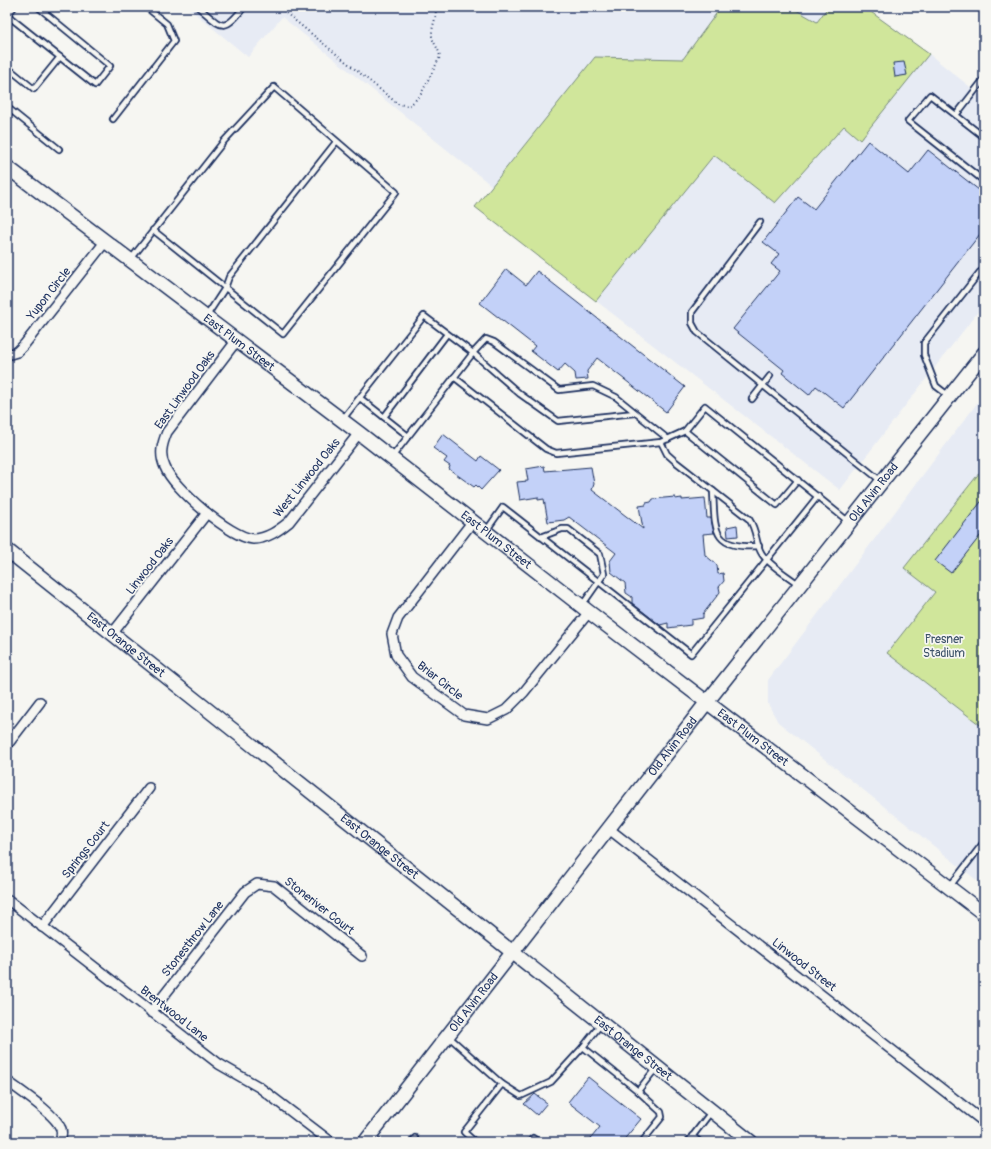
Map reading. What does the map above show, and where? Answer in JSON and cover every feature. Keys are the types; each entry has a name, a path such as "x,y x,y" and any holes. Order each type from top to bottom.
{"street":[{"name":"East Plum Street","path":"7,167 392,458 585,609 984,914"},
{"name":"Yupon Circle","path":"7,355 17,352 24,345 105,242"},
{"name":"East Linwood Oaks","path":"207,513 185,492 165,468 161,455 162,443 167,432 237,340"},
{"name":"Old Alvin Road","path":"371,1140 447,1036 512,952 799,585 984,353"},
{"name":"West Linwood Oaks","path":"207,513 230,531 254,539 269,536 289,522 359,433"},
{"name":"Linwood Oaks","path":"112,634 207,513"},
{"name":"Briar Circle","path":"473,521 398,618 394,628 392,634 396,655 412,677 464,715 488,719 506,710 524,692 585,609"},
{"name":"East Orange Street","path":"7,550 751,1142"},
{"path":"7,744 40,702"},
{"name":"Springs Court","path":"42,926 149,788"},
{"name":"Linwood Street","path":"609,829 984,1122"},
{"name":"Stoneriver Court","path":"257,884 274,886 362,956"},
{"name":"Stonesthrow Lane","path":"151,1012 245,892 257,884"},
{"name":"Brentwood Lane","path":"7,899 219,1064 259,1087 331,1142"},
{"path":"7,1081 53,1117 61,1127 62,1136 60,1142"}],"lane":[{"path":"14,7 7,15 94,85 110,66 38,7"},
{"path":"113,119 174,41 167,24 146,7"},
{"path":"198,7 216,22 228,25 244,7"},
{"path":"7,67 34,89 60,57"},
{"path":"956,115 984,79"},
{"path":"130,260 153,230 224,141 274,86 336,142 396,192 283,334 153,230"},
{"path":"984,137 930,95 908,121 984,181"},
{"path":"7,107 59,149"},
{"path":"206,317 225,288 229,277 336,142"},
{"path":"760,222 692,312 692,323 696,332 882,481"},
{"path":"949,397 936,386 924,355 924,343 980,272 984,270"},
{"path":"342,420 424,316 473,352 520,394 558,421 635,413"},
{"path":"384,417 447,334"},
{"path":"392,458 473,352 486,339 494,342 558,390 593,386 616,397 668,439"},
{"path":"752,399 770,376"},
{"path":"454,377 546,449 556,453 661,442 685,431 705,406 849,522"},
{"path":"360,398 408,436"},
{"path":"685,431 777,505 798,480"},
{"path":"661,442 667,454 749,519 755,528 761,553 767,560 799,585"},
{"path":"713,491 714,524 719,536 732,546 759,546"},
{"path":"486,531 503,507 691,654 818,496"},
{"path":"541,537 562,529 568,529 600,554 604,574 585,609"},
{"path":"949,887 984,842"},
{"path":"447,1036 502,1084 521,1096 552,1082 602,1023"},
{"path":"583,1046 661,1112 662,1116 642,1142"},
{"path":"638,1091 657,1067"},
{"path":"475,1142 464,1132 502,1084"},
{"path":"688,1142 712,1111"},
{"path":"692,1136 700,1142"},
{"path":"530,1142 533,1138 539,1142"}],"path":[{"path":"283,7 282,9 287,14 398,104 403,106 409,106 420,96 440,57 440,50 432,36 432,27 436,19 435,7"}],"shaded area":[{"path":"187,7 864,7 929,54 984,98 984,304 840,490 475,207 492,186 282,17 248,57"},
{"path":"984,394 984,886 778,722 768,704 768,680"}],"green space":[{"path":"721,7 791,7 817,22 828,7 864,7 929,54 860,140 844,126 775,203 714,155 596,301 475,207 595,57 683,59"},
{"name":"Presner Stadium","path":"984,467 984,728 887,653 935,592 904,568"}],"building":[{"path":"904,62 907,75 895,77 893,63"},
{"path":"868,141 909,174 928,150 984,194 984,229 844,408 816,386 809,395 782,373 784,370 733,329 780,271 771,264 779,254 763,242 798,197 814,209"},
{"path":"506,269 526,285 537,271 685,387 666,412 597,358 587,371 588,379 576,380 575,373 565,364 558,372 531,351 535,346 480,303"},
{"path":"443,434 478,461 481,456 499,470 481,490 476,485 474,487 449,469 450,466 444,462 447,458 433,448"},
{"path":"544,466 545,471 591,467 594,484 592,490 643,529 639,506 646,505 646,503 651,502 653,499 675,497 675,499 682,498 682,500 705,498 707,518 711,518 714,533 703,534 705,555 717,565 718,574 723,573 724,581 719,587 720,592 703,614 703,618 691,620 691,625 668,628 668,623 660,625 632,603 632,597 626,593 625,583 611,572 610,561 616,553 569,517 564,520 548,522 544,499 538,500 538,497 520,500 517,482 528,481 526,469"},
{"path":"984,498 984,531 951,573 935,561"},
{"path":"737,525 738,536 728,537 727,527"},
{"path":"588,1077 641,1119 622,1142 588,1142 600,1127 568,1102"},
{"path":"535,1094 547,1103 537,1115 524,1104"}]}
